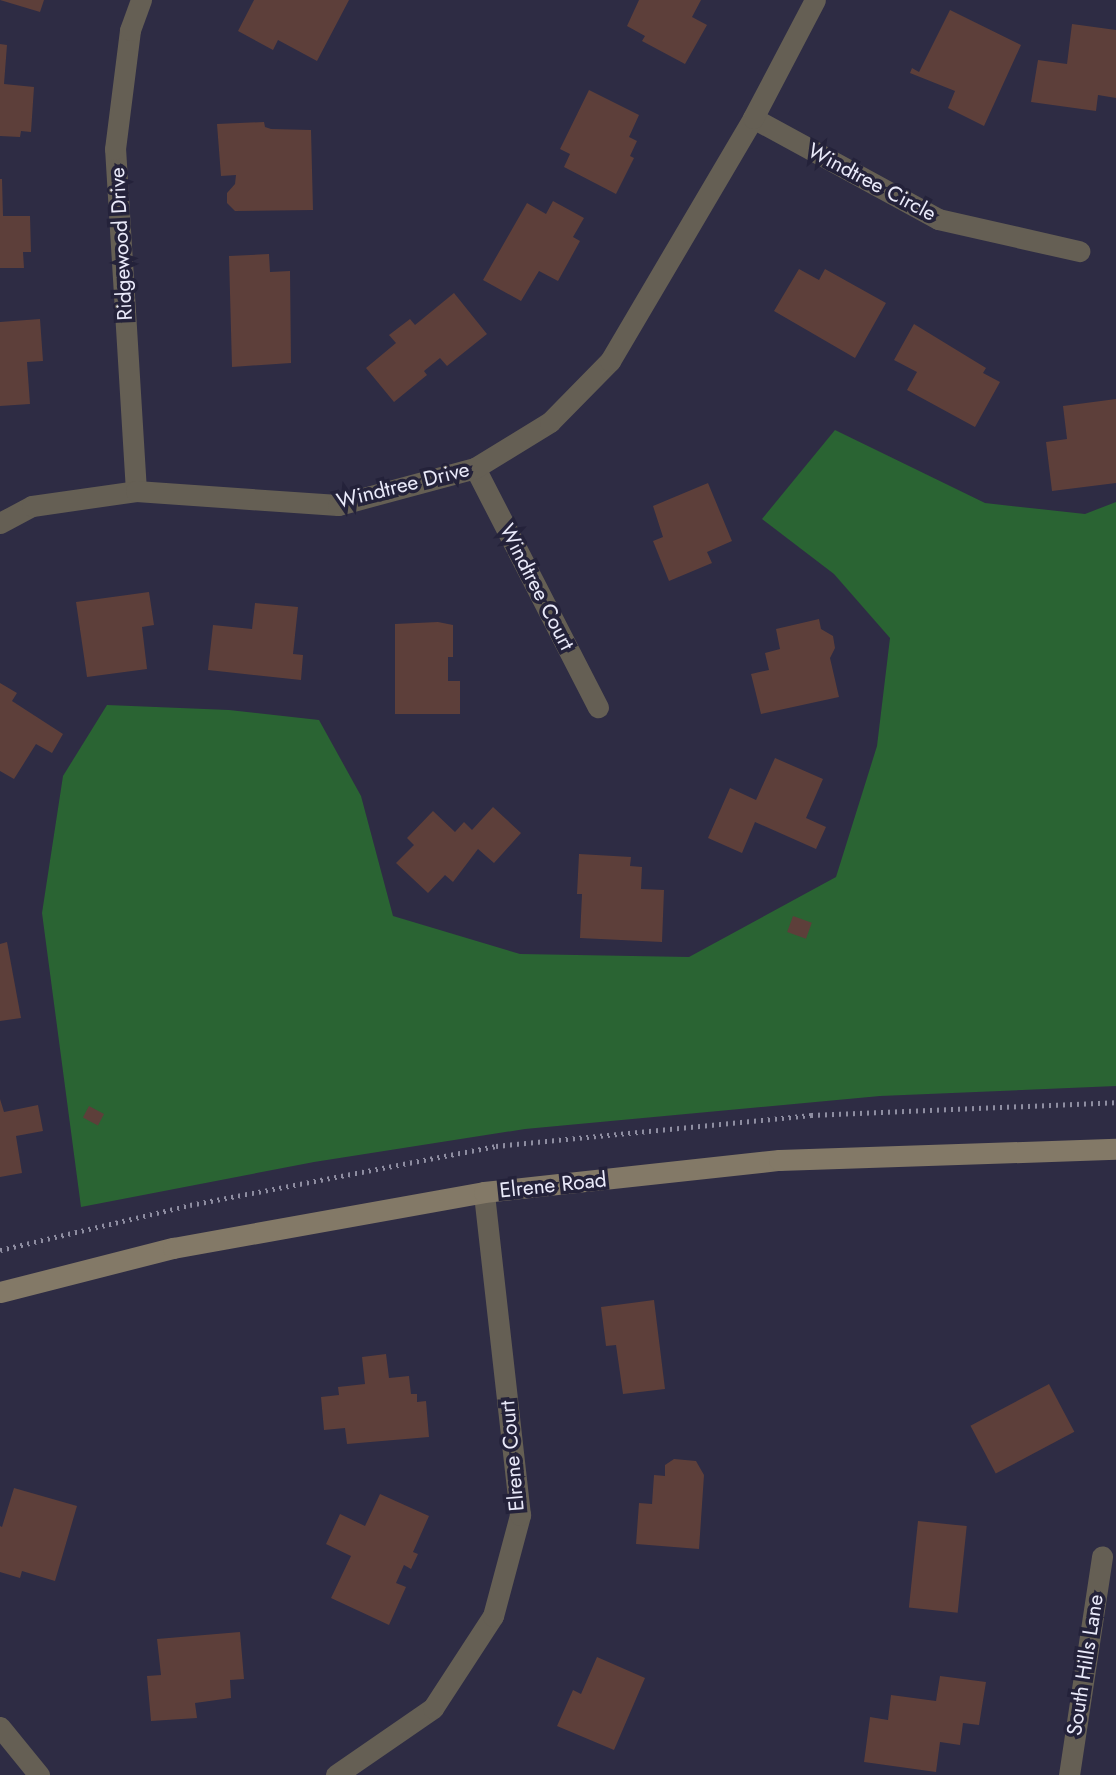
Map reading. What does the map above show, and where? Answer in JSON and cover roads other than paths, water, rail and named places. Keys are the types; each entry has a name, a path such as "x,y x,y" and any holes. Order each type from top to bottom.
{"street":[{"name":"Ridgewood Drive","path":"136,492 115,149 130,30 141,0"},
{"name":"Windtree Drive","path":"0,523 32,506 136,492 338,505 475,467 550,422 610,361 753,118 815,0"},
{"name":"Windtree Circle","path":"753,118 938,219 1079,251"},
{"name":"Windtree Court","path":"475,467 598,707"},
{"name":"Elrene Road","path":"0,1292 173,1248 484,1192 779,1160 1116,1149"},
{"name":"Elrene Court","path":"336,1775 433,1708 493,1616 520,1515 484,1192"},
{"name":"South Hills Lane","path":"1069,1775 1102,1556"},
{"path":"0,1727 39,1775"}]}
